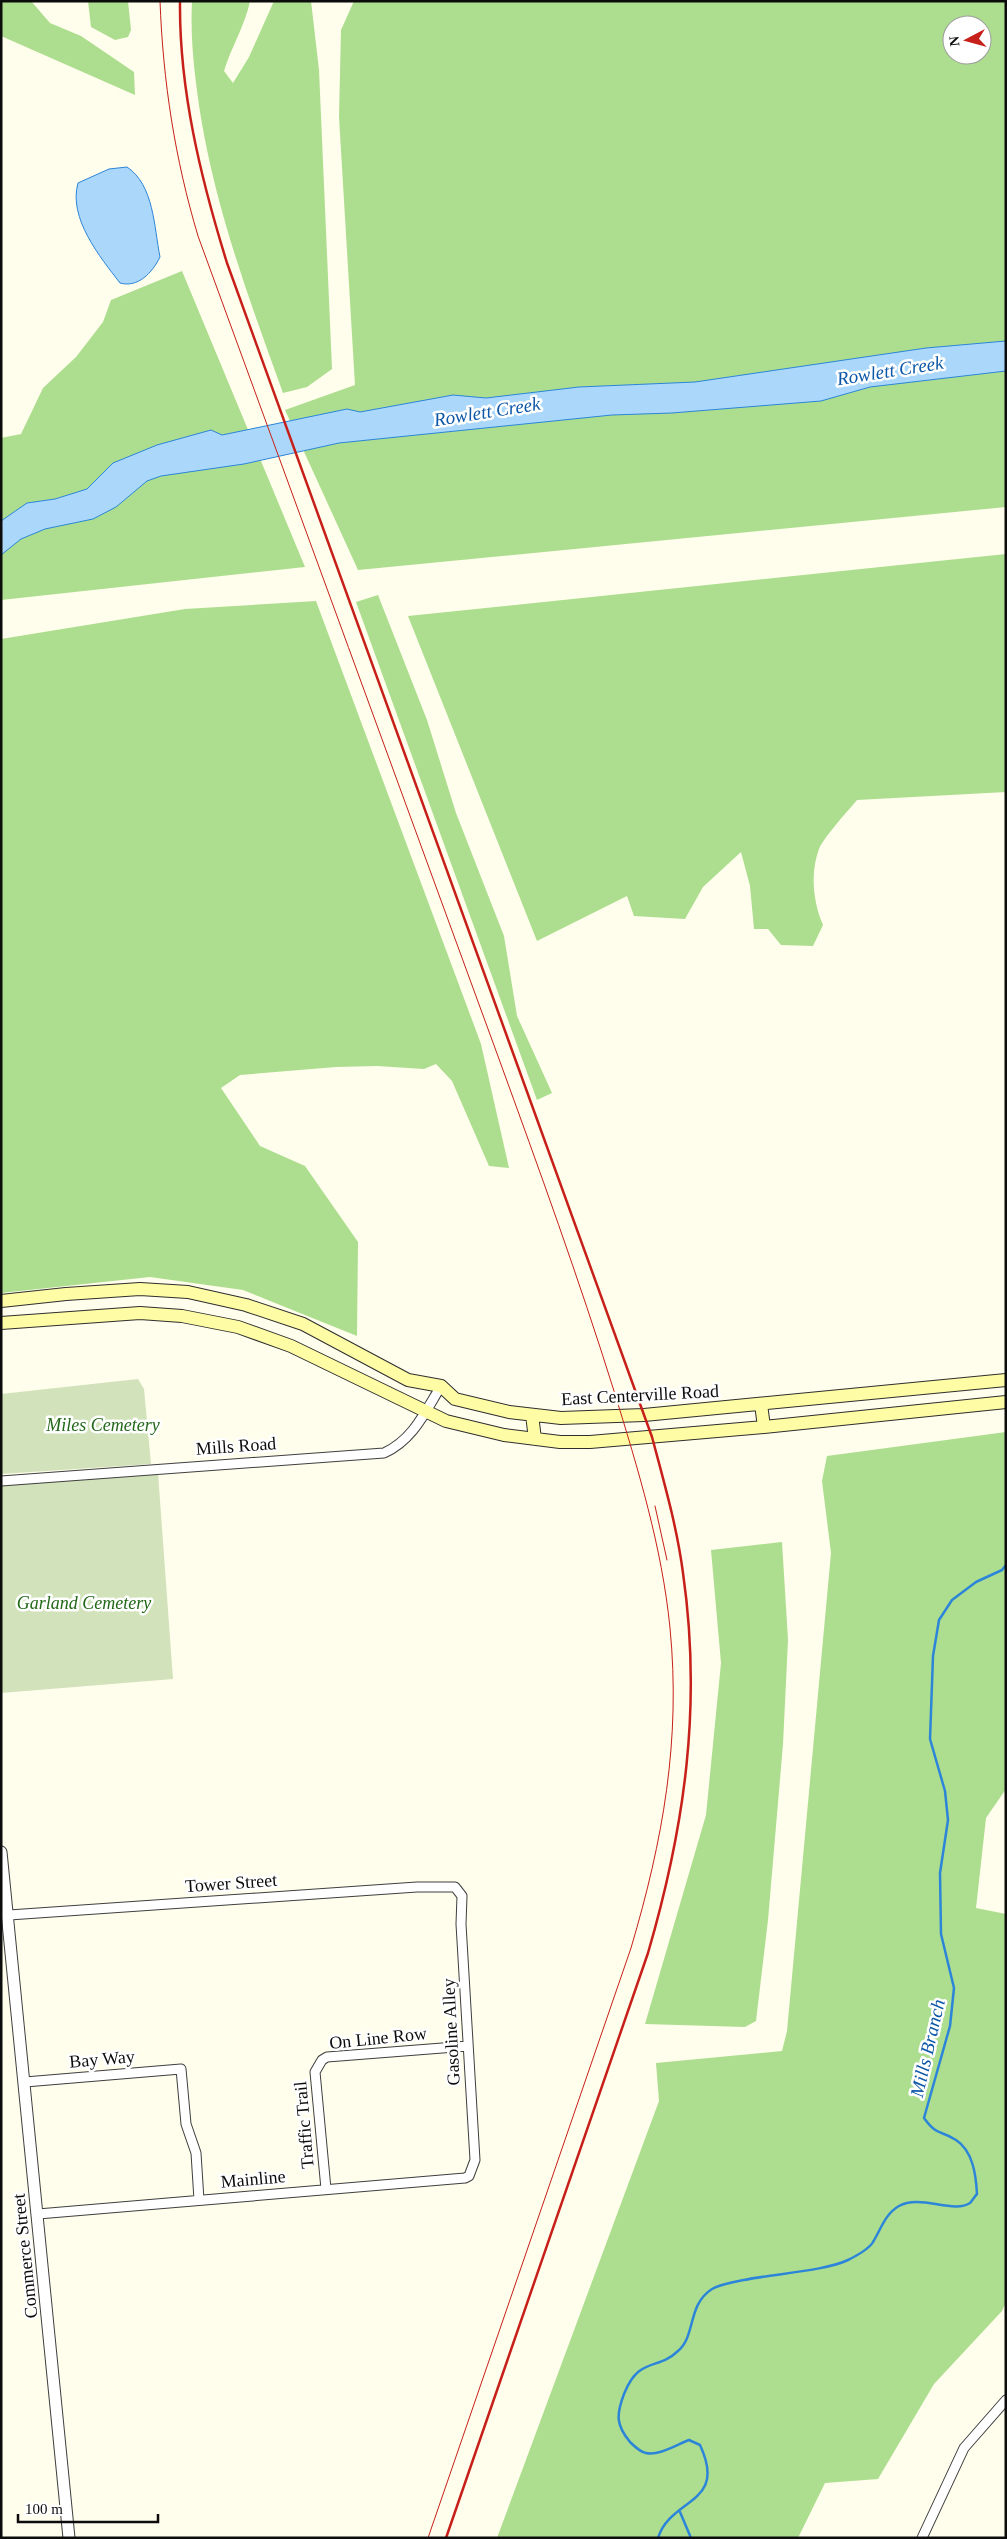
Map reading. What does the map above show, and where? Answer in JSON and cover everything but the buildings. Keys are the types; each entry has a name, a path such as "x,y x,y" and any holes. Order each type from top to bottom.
{"main road":[{"name":"East Centerville Road","path":"1,1301 140,1289 188,1292 246,1305 303,1324 408,1380 441,1386 455,1399 532,1415 561,1418 612,1417 1006,1380"},
{"path":"1,1323 140,1313 182,1316 238,1327 291,1346 424,1412 454,1423 504,1435 536,1439 590,1442 764,1427 1006,1402"},
{"path":"945,1386 948,1408"},
{"path":"761,1404 764,1427"},
{"path":"532,1415 536,1439"}],"street":[{"name":"Mills Road","path":"1,1481 384,1453 409,1437 441,1386"},
{"name":"Commerce Street","path":"1,1852 9,1915 69,2538"},
{"name":"Tower Street","path":"9,1915 417,1887 455,1887"},
{"name":"Gasoline Alley","path":"455,1887 462,1896 461,1924 475,2160 469,2176"},
{"name":"On Line Row","path":"322,2060 327,2057 468,2046"},
{"name":"Traffic Trail","path":"322,2060 315,2072 326,2189"},
{"name":"Bay Way","path":"24,2082 181,2069 186,2124 196,2153 199,2200"},
{"name":"Mainline","path":"38,2214 465,2178 469,2176"},
{"path":"922,2538 964,2448 1004,2404"}],"green space":[{"path":"1,1 31,1 50,23 81,36 134,72 135,95 1,36"},
{"path":"88,1 128,1 131,30 128,37 115,40 91,27"},
{"path":"192,1 250,1 245,19 224,71 233,83 249,57 274,1 311,1 319,70 332,369 307,387 283,393 225,223 201,118 192,45"},
{"path":"354,1 1006,1 1006,507 358,570 285,410 355,385 339,117 341,30"},
{"path":"182,271 305,567 1,600 1,438 21,434 43,388 76,357 103,322 111,300"},
{"path":"1006,554 1006,792 857,800 826,838 816,858 814,868 815,897 823,925 813,946 781,945 768,929 754,929 750,886 741,852 703,887 685,919 634,916 627,896 537,941 408,616"},
{"path":"378,595 427,720 456,813 504,936 517,1016 552,1093 537,1100 356,602"},
{"path":"316,601 481,1044 509,1168 489,1166 452,1081 436,1064 424,1069 377,1066 336,1067 240,1075 221,1088 260,1146 305,1166 358,1242 357,1336 243,1290 150,1277 1,1293 1,639 185,609"},
{"name":"Miles Cemetery","path":"138,1379 144,1389 151,1464 1,1474 1,1394"},
{"path":"1006,1432 1006,1789 986,1818 976,1908 1006,1914 1006,2302 1002,2311 934,2384 878,2479 825,2483 798,2538 497,2538 659,2101 656,2063 782,2051 787,2031 831,1553 822,1481 827,1456"},
{"name":"Garland Cemetery","path":"158,1473 173,1679 1,1693 1,1485"},
{"path":"782,1542 788,1640 783,1744 768,1920 756,2021 745,2027 645,2024 706,1815 721,1663 711,1550"}],"water":[{"path":"127,167 143,184 148,195 160,257 149,274 138,281 127,284 120,283 95,249 82,223 76,196 78,183 109,169"},
{"name":"Rowlett Creek","path":"1006,341 1006,371 870,387 821,401 672,413 612,415 339,443 244,464 161,476 147,481 116,507 93,519 45,529 21,539 1,555 1,521 27,503 55,499 87,489 113,463 157,445 211,430 222,435 347,409 360,412 453,395 486,398 579,387 695,382 926,348"}],"waterway":[{"name":"Mills Branch","path":"658,2538 665,2525 674,2515 702,2490 707,2479 707,2465 700,2445 689,2440 668,2450 656,2453 651,2454 639,2450 630,2442 622,2430 619,2420 620,2408 624,2394 636,2374 642,2369 670,2357 684,2345 695,2312 704,2296 712,2289 728,2283 838,2264 869,2247 887,2217 899,2206 917,2202 963,2206 970,2203 977,2194 976,2179 966,2150 956,2140 933,2128 924,2118 950,2026 954,1988 941,1934 940,1873 948,1820 945,1791 930,1739 933,1656 939,1620 952,1600 976,1582 1002,1570 1006,1565"},
{"path":"680,2512 691,2538"}],"tram line":[{"path":"160,1 167,91 183,178 198,236 514,1100 587,1307 623,1420 648,1508 661,1568 670,1628 673,1669 671,1750 667,1790 660,1829 642,1908 631,1948 428,2538"},
{"path":"655,1506 667,1560"}],"railway":[{"path":"180,1 183,68 193,134 200,167 227,263 652,1437 670,1505 683,1573 691,1670 690,1718 680,1812 661,1906 648,1953 446,2538"}]}
